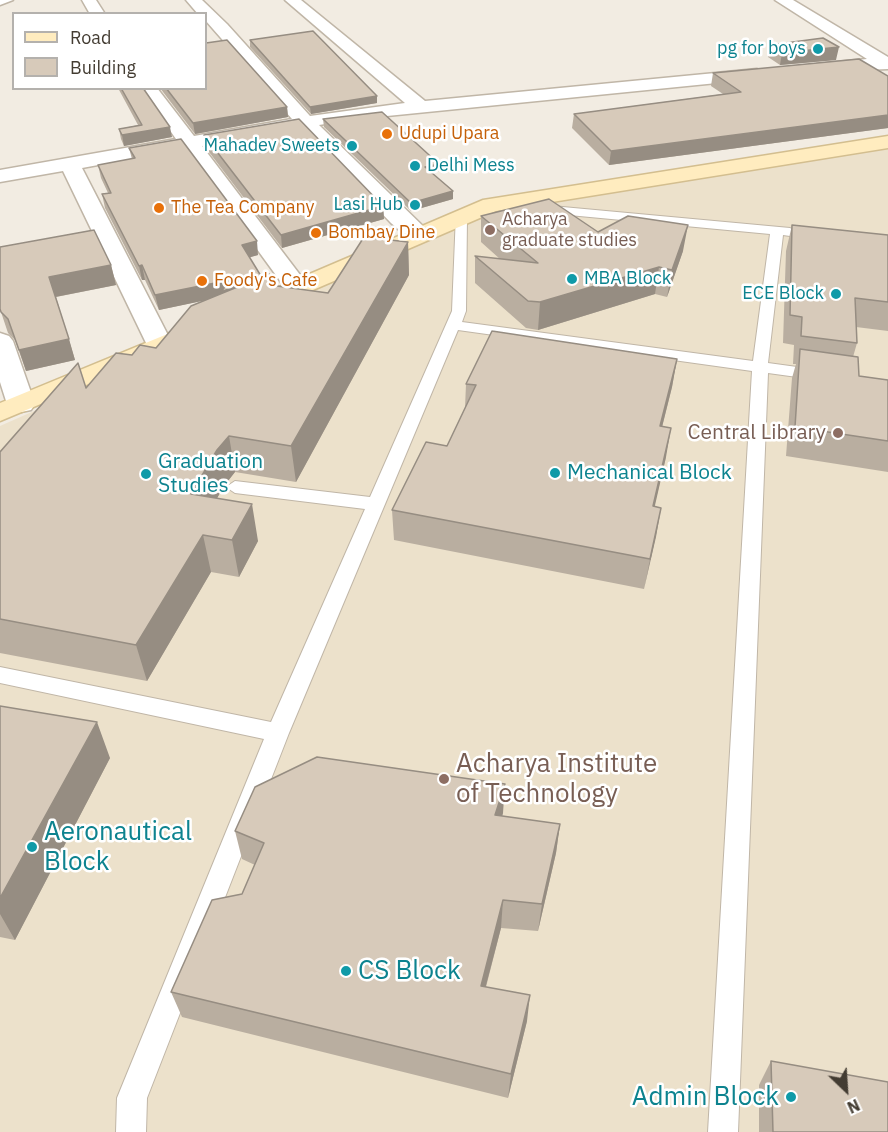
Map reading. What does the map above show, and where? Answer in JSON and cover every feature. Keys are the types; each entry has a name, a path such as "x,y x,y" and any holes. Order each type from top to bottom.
{"street":[{"path":"0,1 6,0"},
{"path":"192,0 205,12"},
{"path":"292,0 420,106"},
{"path":"782,0 886,63"},
{"path":"207,14 305,122 419,235"},
{"path":"801,70 886,63"},
{"path":"0,176 305,122 420,106 777,72"},
{"path":"149,90 298,288"},
{"path":"0,341 10,408 491,205 888,142"},
{"path":"70,164 160,345"}],"lane":[{"path":"491,205 800,234"},
{"path":"131,1132 132,1098 278,733 459,311 461,217"},
{"path":"723,1132 760,367 777,231"},
{"path":"453,325 830,376"},
{"path":"235,487 375,504"},
{"path":"0,675 278,733"}],"shaded area":[{"name":"Acharya Institute of Technology","path":"888,146 888,1132 0,1132 0,426 499,206"}],"building":[{"path":"313,31 377,96 310,107 250,40"},
{"path":"823,38 839,47 782,53 770,45"},
{"path":"227,40 287,107 193,123 168,90 207,90 207,43"},
{"path":"859,59 888,76 888,115 611,151 574,114 741,92 713,73"},
{"path":"122,90 144,90 170,127 122,135 119,129 142,125"},
{"path":"382,112 439,164 425,167 453,191 411,203 323,119"},
{"path":"299,119 383,206 281,235 204,135"},
{"path":"181,139 257,241 242,245 261,276 221,292 230,280 155,295 142,265 139,266 102,194 111,193 98,165 135,158 129,148"},
{"path":"549,199 598,232 628,216 688,225 672,270 659,267 540,302 528,301 475,256 538,263 481,216"},
{"name":"ECE Block","path":"792,225 888,235 888,302 855,298 857,343 801,336 802,317 790,315"},
{"path":"94,230 111,265 49,277 69,339 19,350 8,319 0,309 0,247"},
{"name":"Graduation Studies","path":"364,237 408,242 291,446 229,436 217,450 191,494 252,504 232,540 203,535 136,645 0,619 0,452 78,363 86,388 116,353 132,355 140,345 156,348 191,306 269,274 277,286 328,293"},
{"name":"Mechanical Block","path":"492,331 677,359 660,426 671,428 653,506 661,508 650,559 392,510 426,442 447,446 476,385 466,384"},
{"path":"800,349 858,357 859,376 888,380 888,441 795,427"},
{"path":"0,706 97,722 0,898"},
{"name":"CS Block","path":"317,757 505,784 495,815 560,824 542,904 503,900 481,986 530,995 511,1074 171,992 212,900 242,894 264,843 235,831 255,787"},
{"path":"771,1061 888,1082 888,1132 773,1132"}],"place":[{"name":"pg for boys","path":"818,49"},
{"name":"Udupi Upara","path":"387,134"},
{"name":"Mahadev Sweets","path":"352,146"},
{"name":"Delhi Mess","path":"415,166"},
{"name":"Lasi Hub","path":"415,205"},
{"name":"The Tea Company","path":"159,208"},
{"name":"Acharya graduate studies","path":"490,230"},
{"name":"Bombay Dine","path":"316,233"},
{"name":"MBA Block","path":"572,279"},
{"name":"Foody's Cafe","path":"202,281"},
{"name":"ECE Block","path":"836,294"},
{"name":"Central Library","path":"838,433"},
{"name":"Mechanical Block","path":"555,473"},
{"name":"Graduation Studies","path":"146,474"},
{"name":"Acharya Institute of Technology","path":"444,779"},
{"name":"Aeronautical Block","path":"32,847"},
{"name":"CS Block","path":"346,971"},
{"name":"Admin Block","path":"791,1097"}]}
